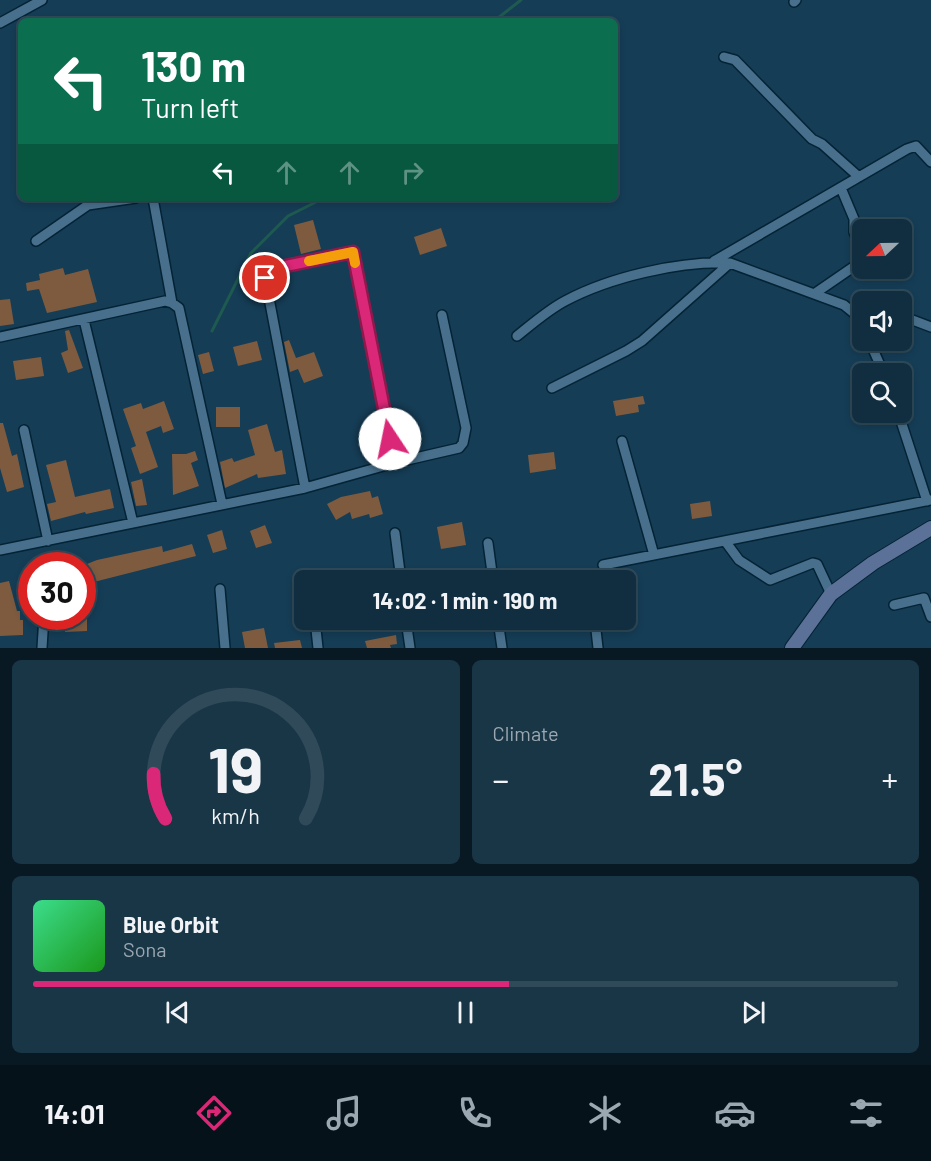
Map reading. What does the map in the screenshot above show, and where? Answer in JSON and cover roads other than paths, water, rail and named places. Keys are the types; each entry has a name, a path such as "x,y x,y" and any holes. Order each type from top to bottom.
{"street":[{"path":"0,23 42,0"},
{"path":"724,57 735,60 812,138 859,177"},
{"path":"712,262 916,146 930,160"},
{"path":"841,188 854,219"},
{"path":"36,241 88,205 115,201"},
{"path":"154,201 172,303"},
{"path":"304,488 265,278 281,267 353,252 394,463"},
{"path":"517,336 542,316 576,295 647,273 712,262 730,263 852,308"},
{"path":"552,388 642,341 730,263"},
{"path":"814,294 852,268"},
{"path":"0,337 165,301 172,303 178,308 222,504"},
{"path":"0,550 304,488 459,448 466,428 442,315"},
{"path":"84,320 133,523"},
{"path":"912,320 931,327"},
{"path":"603,565 929,500 902,423"},
{"path":"24,430 48,541"},
{"path":"622,441 654,555"},
{"path":"792,648 831,594 873,563 931,528"},
{"path":"395,533 400,570"},
{"path":"724,541 739,560 770,580 813,563 817,564 831,594"},
{"path":"488,543 492,570"},
{"path":"220,589 225,648"},
{"path":"894,605 924,598 931,616"},
{"path":"42,648 43,630"},
{"path":"316,630 318,648"},
{"path":"407,630 410,648"},
{"path":"499,630 502,648"},
{"path":"596,630 598,648"}],"waterway":[{"path":"498,18 521,0"},
{"path":"212,331 251,253 288,216 318,201"}]}
